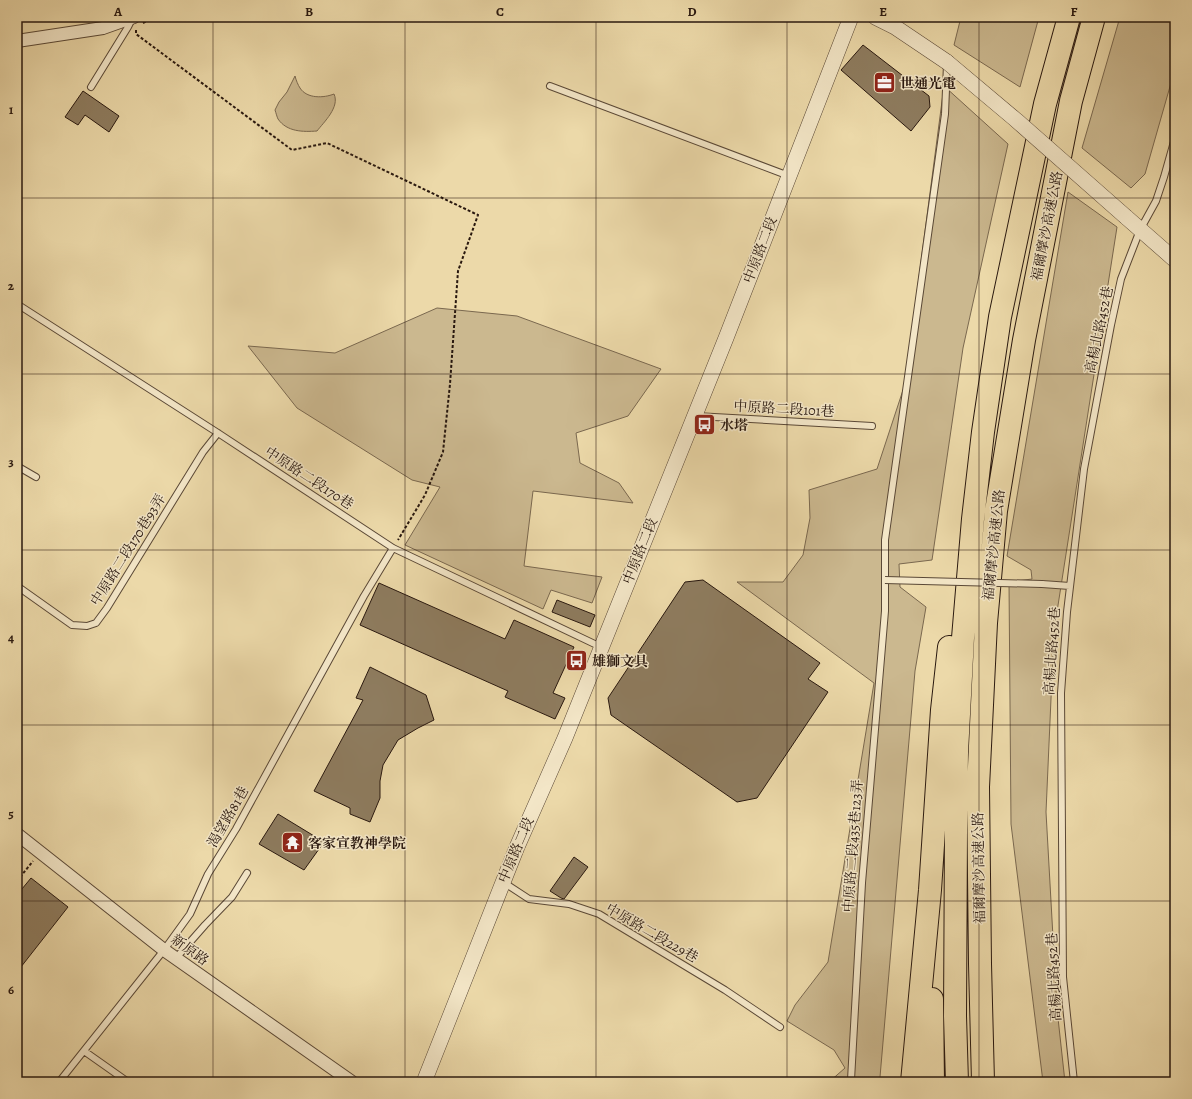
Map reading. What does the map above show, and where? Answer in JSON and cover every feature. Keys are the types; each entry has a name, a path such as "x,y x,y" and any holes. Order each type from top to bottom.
{"highway":[{"name":"福爾摩沙高速公路","path":"958,1082 955,1016 957,752 964,624 973,519 983,432 1000,317 1045,104 1069,17"},
{"name":"福爾摩沙高速公路","path":"983,1082 978,787 986,622 996,511 1024,340 1067,124 1094,17"},
{"path":"912,1082 930,890 942,710 950,629 983,432"},
{"path":"930,890 933,1082"},
{"path":"980,964 995,1082"}],"street":[{"name":"中原路二段","path":"424,1082 517,847 566,738 851,17"},
{"path":"875,17 897,22 947,62 1016,120 1175,260"},
{"path":"17,41 136,22"},
{"name":"新原路","path":"17,834 164,950 352,1082"}],"lane":[{"path":"17,21 21,17"},
{"path":"91,87 128,28 136,22"},
{"name":"中原路二段435巷123弄","path":"849,1082 851,1080 862,884 884,611 885,540 945,114 947,62"},
{"path":"550,86 789,176"},
{"name":"高楊北路452巷","path":"1074,1082 1063,977 1061,693 1067,612 1084,469 1111,325 1122,279 1140,230 1156,201 1175,138"},
{"name":"中原路二段170巷","path":"17,304 218,433 393,548 602,647"},
{"name":"中原路二段101巷","path":"694,416 872,426"},
{"name":"中原路二段170巷93弄","path":"17,586 72,625 87,626 96,622 107,608 203,452 218,433"},
{"path":"17,466 36,477"},
{"name":"渴望路81巷","path":"59,1082 164,950 190,914 208,874 236,829 364,596 393,548"},
{"path":"885,580 1070,586"},
{"path":"176,958 205,924 232,897 247,873"},
{"name":"中原路二段229巷","path":"503,882 529,899 569,904 599,914 725,990 780,1027"},
{"path":"84,1051 128,1082"}],"path":[{"path":"155,17 136,22 136,34 292,150 327,143 478,215 458,271 450,384 443,452 425,495 393,548"},
{"path":"17,881 40,852"}],"shaded area":[{"path":"961,17 1039,17 1020,87 954,45"},
{"path":"1120,17 1175,17 1175,69 1145,174 1131,188 1082,148"},
{"path":"295,76 303,92 311,96 321,97 334,94 335,104 333,109 317,131 301,131 291,129 282,123 278,118 275,110 287,92"},
{"path":"944,86 1008,144 963,348 932,560 899,564 900,587 926,607 915,671 880,1077 877,1082 829,1082 845,1068 834,1050 787,1021 795,1005 828,962 874,683 737,582 783,582 803,555 810,518 809,490 877,469 905,384"},
{"path":"1068,192 1117,227 1054,631 1046,812 1057,1009 1065,1082 1043,1082 1011,824 1009,582 1032,579 1031,570 1007,556"},
{"path":"437,308 517,316 661,369 628,416 576,433 580,463 619,483 633,503 533,491 524,566 602,577 592,603 551,590 543,609 405,545 440,487 412,480 297,408 248,346 335,353"}],"building":[{"name":"世通光電","path":"863,45 929,96 930,107 911,131 841,70"},
{"path":"83,91 119,116 109,132 85,115 78,125 65,117"},
{"path":"703,580 820,663 808,679 828,692 757,798 737,802 611,715 608,698 685,582"},
{"path":"379,583 505,639 514,620 574,647 553,693 565,698 555,719 505,697 508,691 360,625"},
{"path":"557,600 595,615 590,627 552,612"},
{"path":"370,667 426,695 434,720 398,740 383,765 380,781 380,798 370,822 350,814 350,808 314,791 363,700 356,698"},
{"name":"客家宣教神學院","path":"278,814 324,842 304,870 259,844"},
{"path":"574,857 588,867 564,899 550,891"},
{"path":"31,878 68,907 17,972 17,895"}],"place":[{"name":"世通光電","path":"884,83"},
{"name":"水塔","path":"704,425"},
{"name":"雄獅文具","path":"576,661"},
{"name":"客家宣教神學院","path":"292,843"}]}
